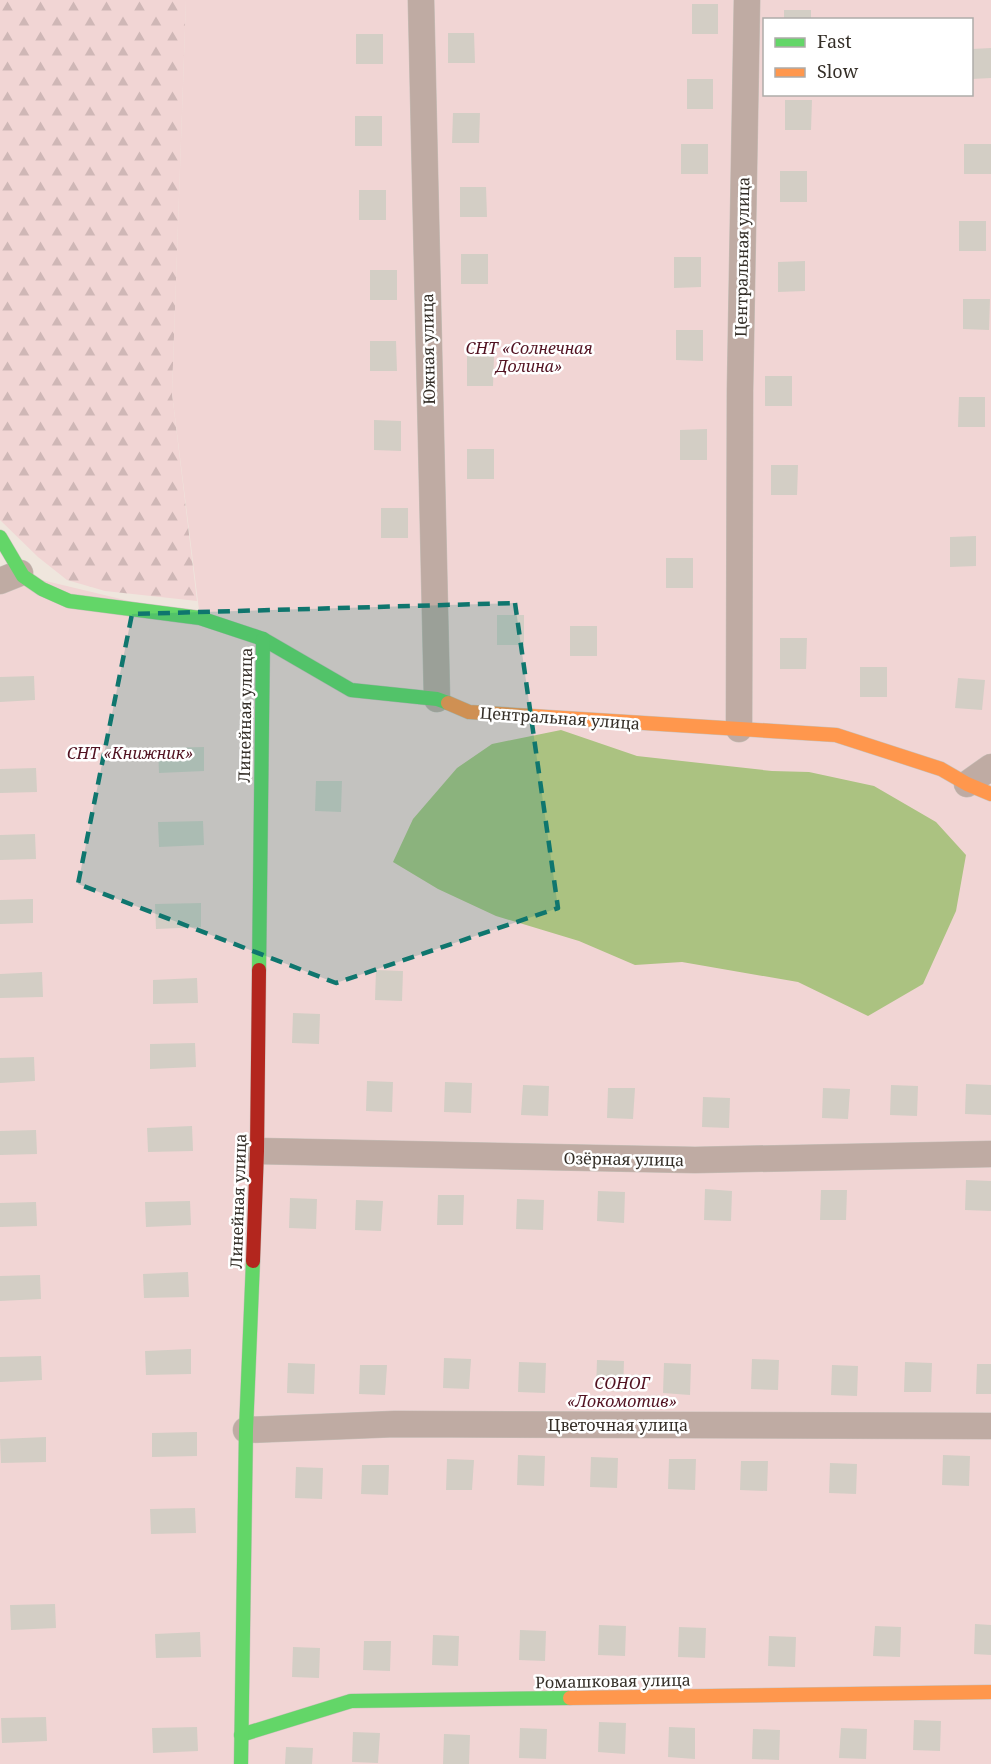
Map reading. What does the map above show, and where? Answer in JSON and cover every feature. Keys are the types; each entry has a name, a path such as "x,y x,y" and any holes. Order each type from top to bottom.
{"street":[{"name":"Южная улица","path":"421,0 437,699"},
{"name":"Центральная улица","path":"739,729 740,391 747,0"},
{"name":"Центральная улица","path":"0,537 8,545 10,577 69,601 200,618 263,639 351,690 437,699 469,712 836,735 941,769 991,794"},
{"name":"Линейная улица","path":"241,1764 246,1430 257,1151 263,639"},
{"path":"967,784 991,767"},
{"name":"Озёрная улица","path":"257,1151 695,1160 991,1155"},
{"name":"Цветочная улица","path":"246,1430 395,1424 991,1426"},
{"name":"Ромашковая улица","path":"241,1735 351,1701 991,1692"}],"highlighted area":[{"path":"515,603 558,908 336,983 78,884 132,614"}],"green space":[{"path":"0,0 186,0 172,393 197,601 105,591 67,580 38,557 0,520"},
{"path":"186,0 991,0 991,1764 0,1764 0,570 200,618 172,393"}],"shaded area":[{"path":"561,730 637,756 772,771 809,772 874,786 936,822 966,855 956,911 923,984 868,1016 798,982 682,962 635,965 579,941 496,916 438,889 393,862 413,819 457,768 492,744"}],"building":[{"path":"692,4 718,4 718,34 692,34"},
{"path":"784,10 811,10 811,18 784,18"},
{"path":"448,33 474,33 475,63 448,63"},
{"path":"356,34 383,34 383,64 356,64"},
{"path":"991,48 991,78 973,79 973,49"},
{"path":"687,79 713,79 713,109 687,109"},
{"path":"785,100 812,100 811,130 785,130"},
{"path":"453,113 480,113 479,143 452,143"},
{"path":"355,116 382,116 382,146 355,146"},
{"path":"681,144 708,144 708,174 681,174"},
{"path":"964,144 991,144 991,174 964,174"},
{"path":"780,171 807,171 807,202 780,202"},
{"path":"460,187 486,187 487,217 460,217"},
{"path":"359,190 386,190 386,220 359,220"},
{"path":"959,221 986,221 986,251 959,251"},
{"path":"461,254 488,254 488,284 461,284"},
{"path":"674,257 701,257 701,287 674,288"},
{"path":"805,261 805,291 778,292 778,262"},
{"path":"370,270 397,270 397,300 370,300"},
{"path":"963,299 990,299 989,330 963,329"},
{"path":"676,330 703,330 703,361 676,360"},
{"path":"370,341 396,341 397,371 370,371"},
{"path":"467,356 494,356 493,386 467,386"},
{"path":"765,376 792,376 792,406 765,406"},
{"path":"959,397 985,397 985,427 958,427"},
{"path":"374,420 401,421 401,451 374,450"},
{"path":"707,429 707,460 680,460 680,430"},
{"path":"467,449 494,449 494,479 467,479"},
{"path":"771,465 798,465 797,495 771,495"},
{"path":"381,508 408,508 408,538 381,538"},
{"path":"976,536 976,566 950,567 950,537"},
{"path":"666,558 693,558 693,588 666,588"},
{"path":"497,615 524,615 524,645 497,645"},
{"path":"570,626 597,626 597,656 570,656"},
{"path":"780,638 807,638 806,669 780,669"},
{"path":"860,667 887,667 887,697 860,697"},
{"path":"34,676 35,700 0,702 0,677"},
{"path":"958,678 985,680 982,710 955,708"},
{"path":"204,747 204,771 159,773 158,748"},
{"path":"36,768 37,792 0,793 0,769"},
{"path":"316,781 342,781 341,812 315,811"},
{"path":"203,821 204,845 159,847 158,822"},
{"path":"35,834 36,859 0,860 0,835"},
{"path":"33,899 33,923 0,924 0,900"},
{"path":"201,903 201,927 156,929 155,904"},
{"path":"376,970 403,971 402,1001 375,1000"},
{"path":"42,972 43,997 0,998 0,974"},
{"path":"197,978 198,1003 153,1004 153,980"},
{"path":"293,1013 320,1014 319,1044 292,1043"},
{"path":"195,1043 196,1067 150,1069 150,1044"},
{"path":"34,1057 35,1081 0,1083 0,1058"},
{"path":"367,1081 393,1082 392,1112 366,1111"},
{"path":"445,1082 472,1083 471,1113 444,1112"},
{"path":"966,1084 991,1085 991,1115 965,1114"},
{"path":"523,1085 549,1086 548,1116 521,1115"},
{"path":"891,1085 918,1086 917,1116 890,1115"},
{"path":"608,1088 635,1088 633,1119 607,1118"},
{"path":"823,1088 850,1089 848,1119 822,1118"},
{"path":"703,1097 730,1098 729,1128 702,1127"},
{"path":"192,1126 193,1151 148,1152 147,1128"},
{"path":"36,1130 37,1154 0,1155 0,1131"},
{"path":"966,1180 991,1181 991,1211 965,1210"},
{"path":"705,1189 732,1191 731,1221 704,1220"},
{"path":"821,1190 847,1190 846,1220 820,1220"},
{"path":"598,1191 625,1192 624,1223 597,1221"},
{"path":"438,1195 464,1195 463,1225 437,1225"},
{"path":"290,1198 317,1199 316,1229 289,1228"},
{"path":"517,1199 544,1200 543,1230 516,1229"},
{"path":"356,1200 383,1201 381,1231 355,1230"},
{"path":"190,1201 191,1225 146,1227 145,1202"},
{"path":"36,1202 37,1226 0,1227 0,1203"},
{"path":"188,1272 189,1297 144,1298 143,1274"},
{"path":"40,1275 41,1299 0,1301 0,1276"},
{"path":"191,1349 191,1374 146,1375 145,1351"},
{"path":"41,1356 42,1380 0,1382 0,1357"},
{"path":"444,1358 471,1359 469,1389 443,1388"},
{"path":"752,1359 779,1360 778,1390 751,1389"},
{"path":"597,1360 624,1361 623,1392 596,1390"},
{"path":"519,1362 546,1363 545,1393 518,1392"},
{"path":"905,1362 932,1363 931,1392 904,1392"},
{"path":"288,1363 315,1364 314,1394 287,1393"},
{"path":"664,1363 691,1364 690,1395 663,1393"},
{"path":"977,1364 991,1364 991,1394 976,1394"},
{"path":"360,1365 387,1365 385,1395 359,1394"},
{"path":"832,1365 858,1366 857,1396 831,1395"},
{"path":"197,1432 197,1456 152,1457 152,1433"},
{"path":"46,1437 46,1462 1,1463 0,1439"},
{"path":"518,1455 545,1456 544,1486 517,1485"},
{"path":"943,1455 970,1456 969,1486 942,1485"},
{"path":"591,1457 618,1458 617,1488 590,1487"},
{"path":"447,1459 474,1460 472,1490 446,1490"},
{"path":"669,1459 696,1459 695,1490 668,1489"},
{"path":"741,1461 768,1461 767,1491 740,1490"},
{"path":"830,1463 857,1464 856,1494 829,1493"},
{"path":"362,1465 389,1465 388,1495 361,1494"},
{"path":"296,1467 323,1468 322,1499 295,1498"},
{"path":"195,1508 196,1533 151,1534 150,1509"},
{"path":"55,1604 56,1628 11,1630 10,1605"},
{"path":"975,1624 991,1625 991,1655 974,1654"},
{"path":"599,1625 626,1626 625,1656 598,1655"},
{"path":"875,1626 901,1627 900,1657 873,1656"},
{"path":"679,1627 706,1628 705,1658 678,1657"},
{"path":"520,1630 546,1631 545,1661 519,1660"},
{"path":"200,1632 201,1657 156,1658 155,1634"},
{"path":"433,1635 459,1636 458,1666 432,1665"},
{"path":"769,1636 796,1637 795,1667 768,1666"},
{"path":"364,1641 391,1641 390,1671 363,1670"},
{"path":"293,1647 320,1648 319,1678 292,1677"},
{"path":"46,1717 47,1741 2,1743 1,1718"},
{"path":"914,1720 941,1721 940,1751 913,1750"},
{"path":"599,1722 626,1723 625,1754 598,1752"},
{"path":"197,1727 198,1751 153,1753 152,1728"},
{"path":"669,1727 695,1728 695,1759 668,1757"},
{"path":"520,1728 547,1729 546,1759 519,1758"},
{"path":"841,1728 867,1729 866,1759 839,1758"},
{"path":"753,1729 780,1730 779,1760 752,1759"},
{"path":"353,1732 380,1733 378,1763 352,1762"},
{"path":"444,1734 470,1735 469,1764 443,1764"},
{"path":"286,1747 313,1748 312,1764 285,1764"}],"traffic: fast":[{"path":"0,537 23,576 42,589 69,601 200,618 263,639 351,690 437,699 448,703"},
{"path":"259,970 263,639"},
{"path":"241,1764 246,1430 253,1261"},
{"path":"241,1735 351,1701 570,1698"}],"traffic: slow":[{"path":"448,703 469,712 836,735 941,769 991,794"},
{"path":"570,1698 991,1692"}],"traffic: jam":[{"path":"253,1261 259,970"}],"park label":[{"name":"СНТ «Солнечная Долина»","path":"529,357"},
{"name":"СНТ «Книжник»","path":"130,753"},
{"name":"СОНОГ «Локомотив»","path":"622,1392"}]}
